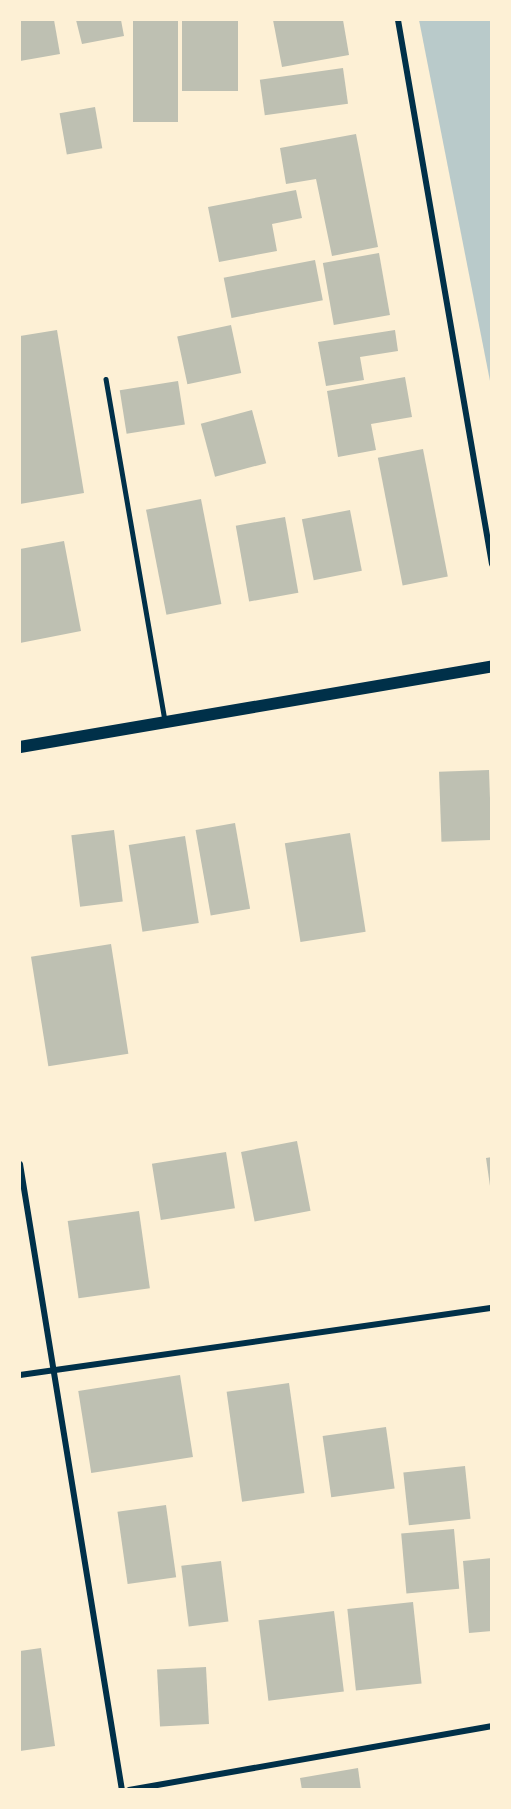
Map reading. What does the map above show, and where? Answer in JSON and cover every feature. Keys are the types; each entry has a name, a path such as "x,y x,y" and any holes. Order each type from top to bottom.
{"main road":[{"path":"20,747 492,666"}],"street":[{"path":"398,20 492,564"},
{"path":"20,1164 122,1790"},
{"path":"20,1375 492,1308"},
{"path":"129,1790 492,1726"}],"lane":[{"path":"106,379 165,722"}],"shaded area":[{"path":"419,20 491,20 491,386"}],"building":[{"path":"20,20 54,20 60,54 20,61"},
{"path":"76,20 121,20 124,36 82,44"},
{"path":"133,20 178,20 178,122 133,122"},
{"path":"182,20 238,20 238,91 182,91"},
{"path":"273,20 343,20 349,55 282,67"},
{"path":"343,68 348,104 265,115 260,80"},
{"path":"95,107 102,148 67,155 60,113"},
{"path":"356,134 378,247 332,256 316,179 286,184 280,148"},
{"path":"296,190 302,218 272,224 277,251 219,262 208,207"},
{"path":"379,253 390,315 334,325 323,263"},
{"path":"315,260 323,300 232,318 224,278"},
{"path":"231,325 241,373 187,384 177,336"},
{"path":"57,330 84,493 20,504 20,336"},
{"path":"395,330 398,351 360,357 364,380 326,386 318,342"},
{"path":"405,377 412,417 371,424 376,450 338,457 327,391"},
{"path":"178,381 185,424 127,434 120,390"},
{"path":"252,410 266,463 215,477 201,424"},
{"path":"423,449 448,577 403,585 378,458"},
{"path":"201,499 221,604 166,615 146,510"},
{"path":"350,510 362,571 314,580 302,519"},
{"path":"285,517 298,593 249,602 236,526"},
{"path":"64,541 81,631 20,643 20,549"},
{"path":"489,770 491,840 441,842 439,772"},
{"path":"235,823 250,909 211,916 196,830"},
{"path":"114,830 123,901 80,907 71,835"},
{"path":"350,833 366,932 300,942 285,843"},
{"path":"185,836 199,923 142,932 129,845"},
{"path":"111,944 128,1054 48,1066 31,957"},
{"path":"297,1141 311,1211 255,1222 241,1152"},
{"path":"226,1152 235,1208 161,1220 152,1164"},
{"path":"492,1157 492,1186 490,1186 486,1158"},
{"path":"139,1211 150,1288 79,1298 68,1221"},
{"path":"180,1375 193,1457 91,1473 78,1391"},
{"path":"289,1383 304,1493 242,1502 227,1392"},
{"path":"386,1427 395,1488 331,1497 323,1436"},
{"path":"465,1466 471,1519 409,1525 403,1472"},
{"path":"166,1505 176,1577 128,1584 117,1512"},
{"path":"454,1529 459,1589 406,1593 401,1534"},
{"path":"492,1558 492,1631 469,1633 463,1561"},
{"path":"221,1561 228,1622 189,1626 181,1566"},
{"path":"413,1602 422,1684 356,1690 347,1609"},
{"path":"334,1611 344,1691 268,1701 259,1620"},
{"path":"41,1648 55,1746 20,1751 20,1651"},
{"path":"206,1667 209,1724 160,1726 157,1670"},
{"path":"358,1768 361,1790 302,1790 300,1778"}]}
